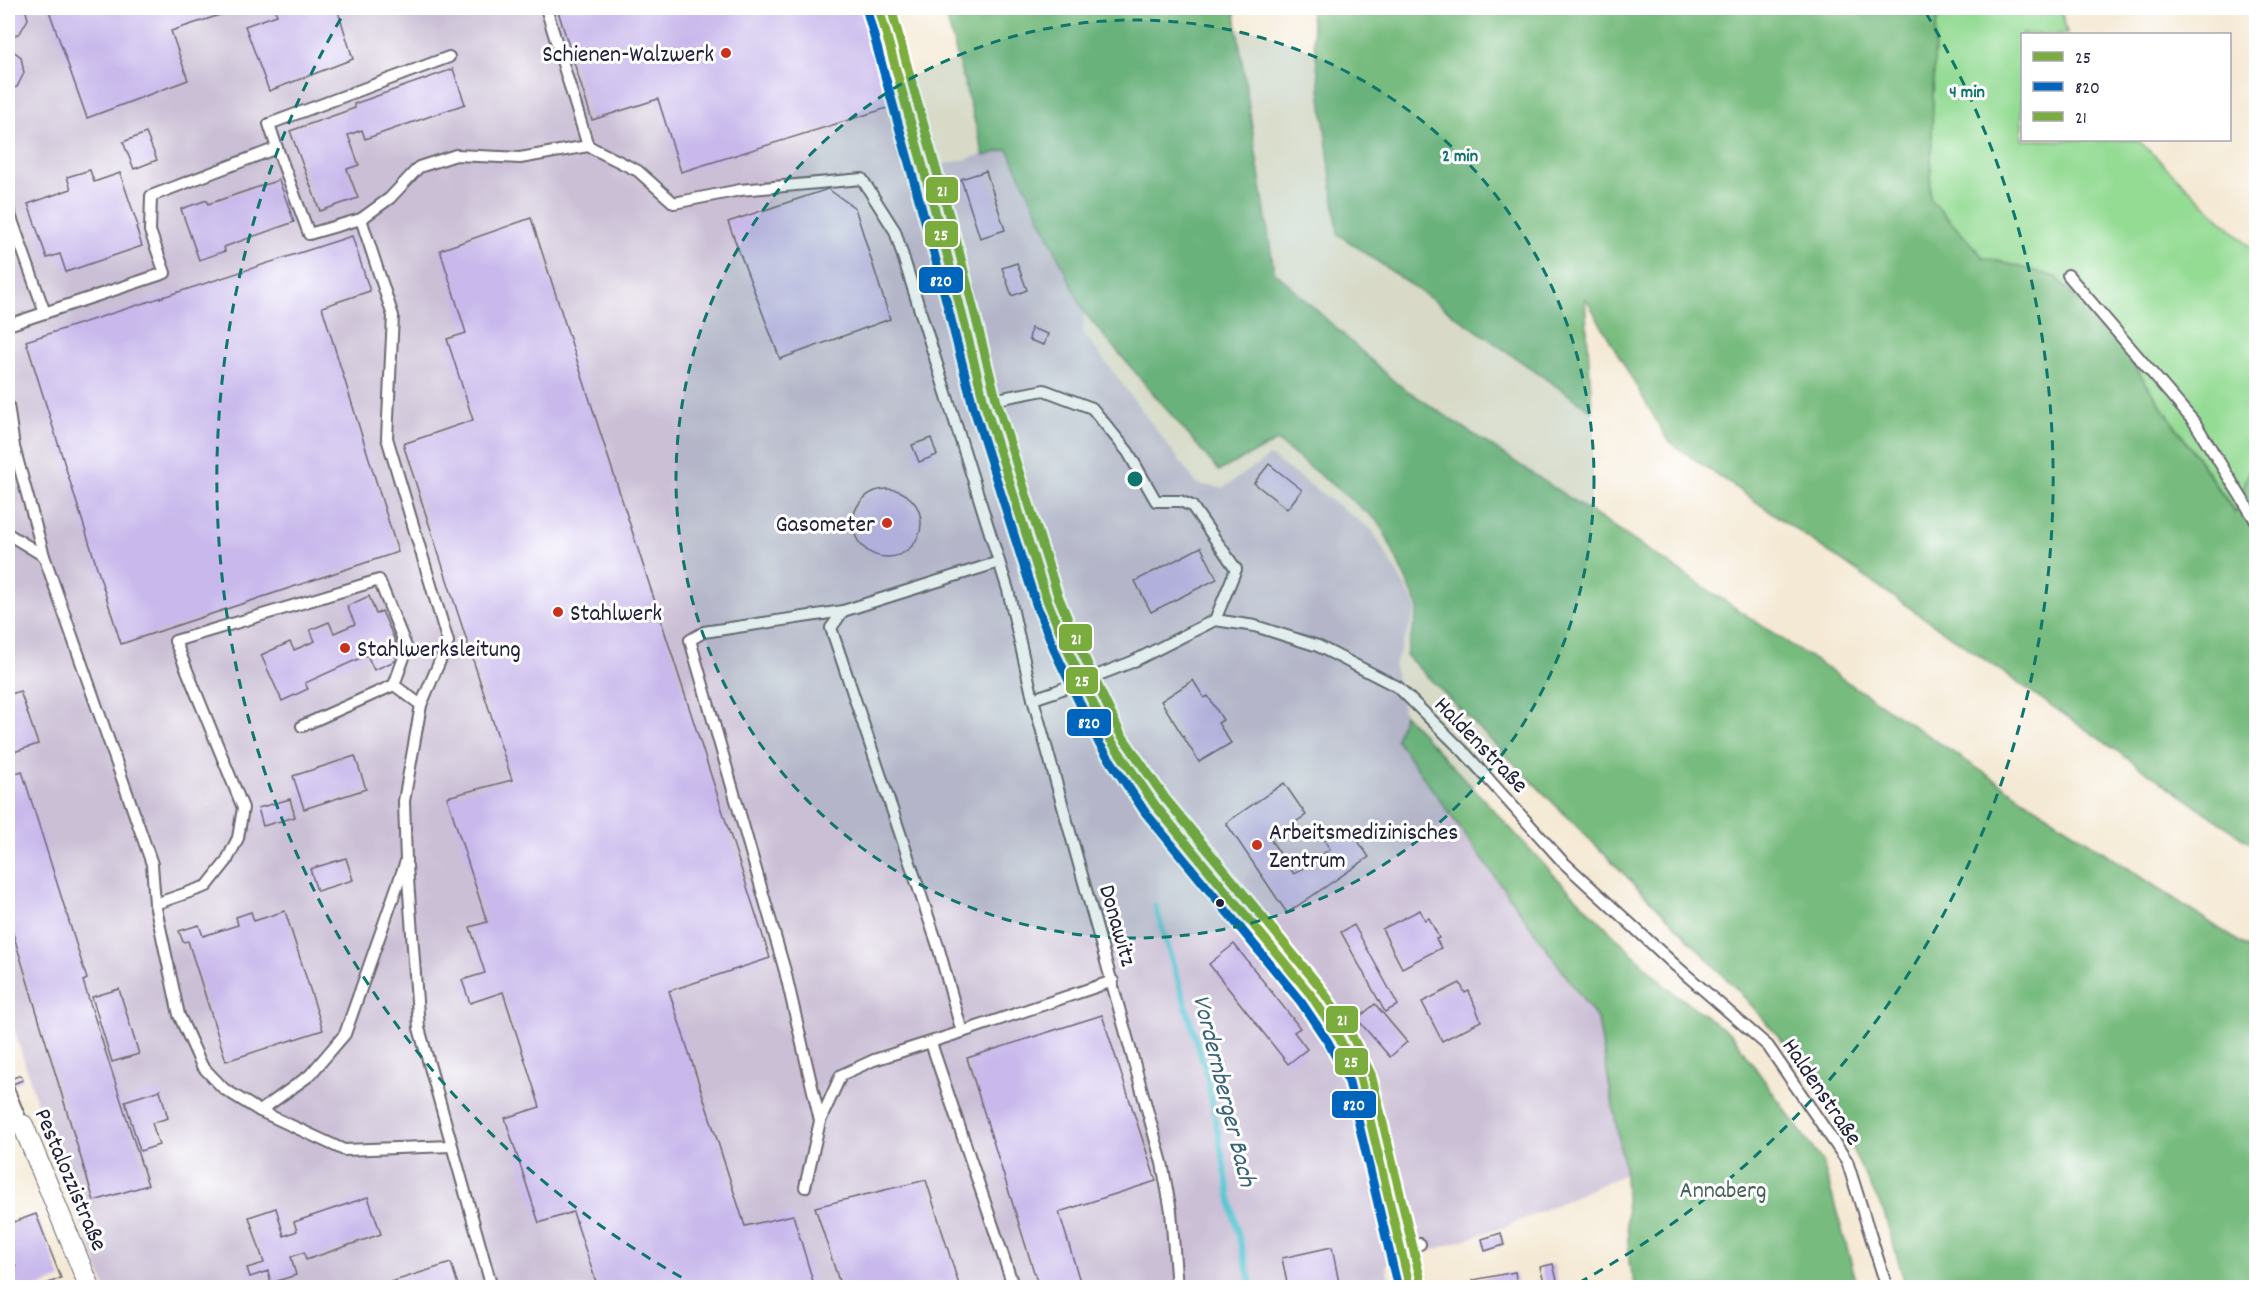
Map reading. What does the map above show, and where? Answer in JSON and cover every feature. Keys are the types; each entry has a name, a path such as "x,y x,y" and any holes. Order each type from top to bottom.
{"main road":[{"path":"879,8 947,254 984,402 1047,600 1110,739 1155,805 1311,995 1338,1036 1359,1078 1410,1247 1410,1287"}],"street":[{"name":"Pestalozzistraße","path":"15,1126 90,1287"}],"lane":[{"path":"449,57 269,124 309,234 361,219 390,198 418,167 467,154 520,158 588,146 546,8"},
{"name":"Donawitz","path":"588,146 638,171 674,203 740,190 862,179 895,231 999,562 1033,699 1162,1163 1171,1211 1177,1287"},
{"path":"8,326 165,273 150,231 151,196 277,148"},
{"path":"8,209 45,313"},
{"path":"361,219 393,316 387,438 448,642 421,705 405,801 406,861 419,1028 492,1287"},
{"path":"2068,276 2195,423 2256,521"},
{"path":"984,402 1044,390 1092,408 1128,452 1156,501 1180,501 1192,506 1236,569 1215,620 1132,662 1033,699"},
{"path":"8,405 14,447 44,556 152,864 155,904 179,1015 202,1066 224,1089 260,1111 344,1150 452,1146"},
{"path":"8,534 44,556"},
{"path":"820,1121 784,971 690,640 704,632 843,611 999,562"},
{"path":"155,904 207,886 226,862 238,838 243,808 175,641 379,580 406,649 394,685 302,726"},
{"path":"843,611 831,628 938,946 962,1032"},
{"name":"Haldenstraße","path":"1215,620 1254,626 1318,646 1398,687 1465,753 1562,861 1676,966 1768,1046 1847,1161 1887,1287"},
{"path":"394,685 421,705"},
{"path":"260,1111 310,1075 345,1034 406,861"},
{"path":"805,1187 820,1121 842,1075 874,1060 1113,981"},
{"path":"931,1043 1014,1287"},
{"name":"Pestalozzistraße","path":"8,1089 15,1126"}],"shaded area":[{"path":"8,8 868,8 915,172 1008,148 1084,312 1083,332 1197,484 1223,488 1270,456 1372,530 1417,608 1394,666 1404,714 1396,739 1598,1020 1625,1174 1508,1226 1386,1265 1391,1287 105,1287 40,1113 8,1009"}],"green space":[{"path":"944,8 1234,8 1274,271 1396,383 2256,953 2256,1287 1906,1287 1884,1213 1819,1083 1745,998 1665,915 1406,655 1419,608 1380,523 1277,441 1219,471 1084,312 1008,149 984,156"},
{"path":"1310,8 1939,8 1935,35 1930,199 1983,257 2056,277 2117,341 2235,513 2256,450 2256,847 1668,441 1585,297 1592,411 1338,234"},
{"path":"1939,8 2061,8 2067,33 2021,33 2021,141 2139,141 2256,253 2256,450 2236,513 2117,341 2056,277 1982,257 1930,199 1935,35"},
{"name":"Annaberg","path":"1404,714 1553,874 1666,987 1732,1035 1823,1163 1858,1287 1636,1287 1629,1263 1625,1174 1598,1020 1396,739"}],"building":[{"path":"8,8 25,8 28,19 20,33 8,38"},
{"path":"48,8 241,8 171,31 188,80 87,118"},
{"path":"274,8 337,8 353,59 269,91 245,26 277,15"},
{"name":"Schienen-Walzwerk","path":"557,8 867,8 897,105 681,172 658,99 592,120"},
{"path":"8,47 21,57 24,73 17,87 8,90"},
{"path":"453,69 465,104 365,139 362,130 348,135 359,165 347,169 358,198 320,211 290,131 355,108 354,104"},
{"path":"146,133 157,160 134,169 123,142"},
{"path":"90,170 94,182 120,173 138,226 136,227 142,246 66,272 60,254 47,258 28,204 71,189 67,177"},
{"path":"986,171 1005,230 980,238 961,179"},
{"path":"279,180 294,222 224,247 225,251 199,260 181,209 207,200 208,204"},
{"path":"828,189 855,208 890,319 780,359 728,222"},
{"name":"Stahlwerk","path":"531,218 770,958 669,991 745,1226 793,1215 815,1288 598,1288 573,1212 539,1223 505,1118 540,1107 503,992 470,1003 462,980 485,973 470,927 487,922 447,797 512,780 403,444 473,420 447,339 466,333 440,250"},
{"path":"352,236 370,291 322,307 398,552 121,644 26,341"},
{"path":"1017,263 1027,290 1012,296 1002,268"},
{"path":"1031,328 1048,334 1044,345 1029,340"},
{"path":"931,438 937,455 919,462 912,445"},
{"path":"1269,464 1302,490 1287,509 1254,483"},
{"name":"Gasometer","path":"887,489 900,492 911,499 918,510 921,523 918,536 911,547 900,554 887,557 874,554 863,547 856,536 853,523 856,510 863,499 874,492"},
{"path":"1201,547 1217,579 1151,612 1135,581"},
{"name":"Stahlwerksleitung","path":"369,596 376,614 382,611 396,643 391,646 397,660 374,670 367,655 305,683 308,689 282,701 261,655 290,642 294,650 315,641 310,630 329,622 334,633 355,624 347,606"},
{"path":"1193,680 1204,698 1208,696 1223,720 1218,723 1231,743 1199,762 1161,701"},
{"path":"20,691 38,744 8,754 8,695"},
{"path":"355,756 366,789 304,809 293,776"},
{"path":"22,771 87,979 83,981 148,1185 94,1201 8,917 8,776"},
{"name":"Arbeitsmedizinisches Zentrum","path":"1284,783 1306,815 1270,839 1294,874 1330,849 1324,840 1347,825 1369,857 1287,913 1226,823"},
{"path":"290,799 295,817 263,826 258,808"},
{"path":"346,858 353,880 317,891 310,869"},
{"path":"1420,910 1425,920 1429,918 1439,938 1436,939 1441,948 1402,968 1382,929"},
{"path":"285,911 323,1030 226,1061 188,941 183,942 179,931 199,925 203,936 238,925 236,917 251,912 254,921"},
{"path":"1354,925 1398,1005 1385,1012 1341,932"},
{"path":"1234,944 1300,1028 1294,1032 1307,1049 1288,1064 1209,964"},
{"path":"1460,983 1465,993 1469,991 1481,1021 1442,1041 1422,1002"},
{"path":"119,989 139,1054 112,1062 92,997"},
{"path":"1375,1004 1407,1042 1390,1057 1357,1019"},
{"path":"1102,1015 1156,1181 1059,1212 1082,1288 1039,1288 967,1058"},
{"path":"21,1075 23,1080 8,1086 8,1080"},
{"path":"160,1090 168,1118 152,1123 159,1145 140,1151 125,1101"},
{"path":"926,1180 960,1288 821,1288 839,1281 815,1207"},
{"path":"368,1197 381,1234 306,1260 304,1252 291,1257 296,1275 271,1283 268,1271 250,1277 247,1268 264,1263 249,1217 276,1208 284,1236 297,1231 294,1222"},
{"path":"36,1214 61,1278 36,1288 21,1288 11,1269 16,1267 8,1245 8,1224"},
{"path":"1501,1233 1504,1245 1485,1251 1482,1239"},
{"path":"1332,1247 1340,1288 1288,1288 1282,1258"},
{"path":"451,1263 459,1288 375,1288 375,1287"},
{"path":"1553,1264 1559,1288 1546,1288 1540,1267"},
{"path":"1515,1272 1518,1288 1474,1288 1473,1280"}],"waterway":[{"name":"Vordernberger Bach","path":"1155,905 1207,1075 1234,1217 1252,1288"}],"transit line":[{"name":"25","path":"879,8 947,254 984,402 1047,600 1068,651 1110,739 1155,805 1311,995 1338,1036 1360,1078 1410,1288"},
{"name":"21","path":"891,8 959,251 996,399 1058,596 1120,733 1165,798 1320,987 1349,1030 1371,1074 1422,1285"},
{"name":"820","path":"867,11 935,257 973,406 1036,604 1057,656 1100,745 1145,812 1301,1002 1328,1042 1349,1082 1398,1288"}],"place":[{"name":"Schienen-Walzwerk","path":"726,53"},
{"name":"Gasometer","path":"887,523"},
{"name":"Stahlwerk","path":"558,612"},
{"name":"Stahlwerksleitung","path":"345,648"},
{"name":"Arbeitsmedizinisches Zentrum","path":"1257,845"}]}
